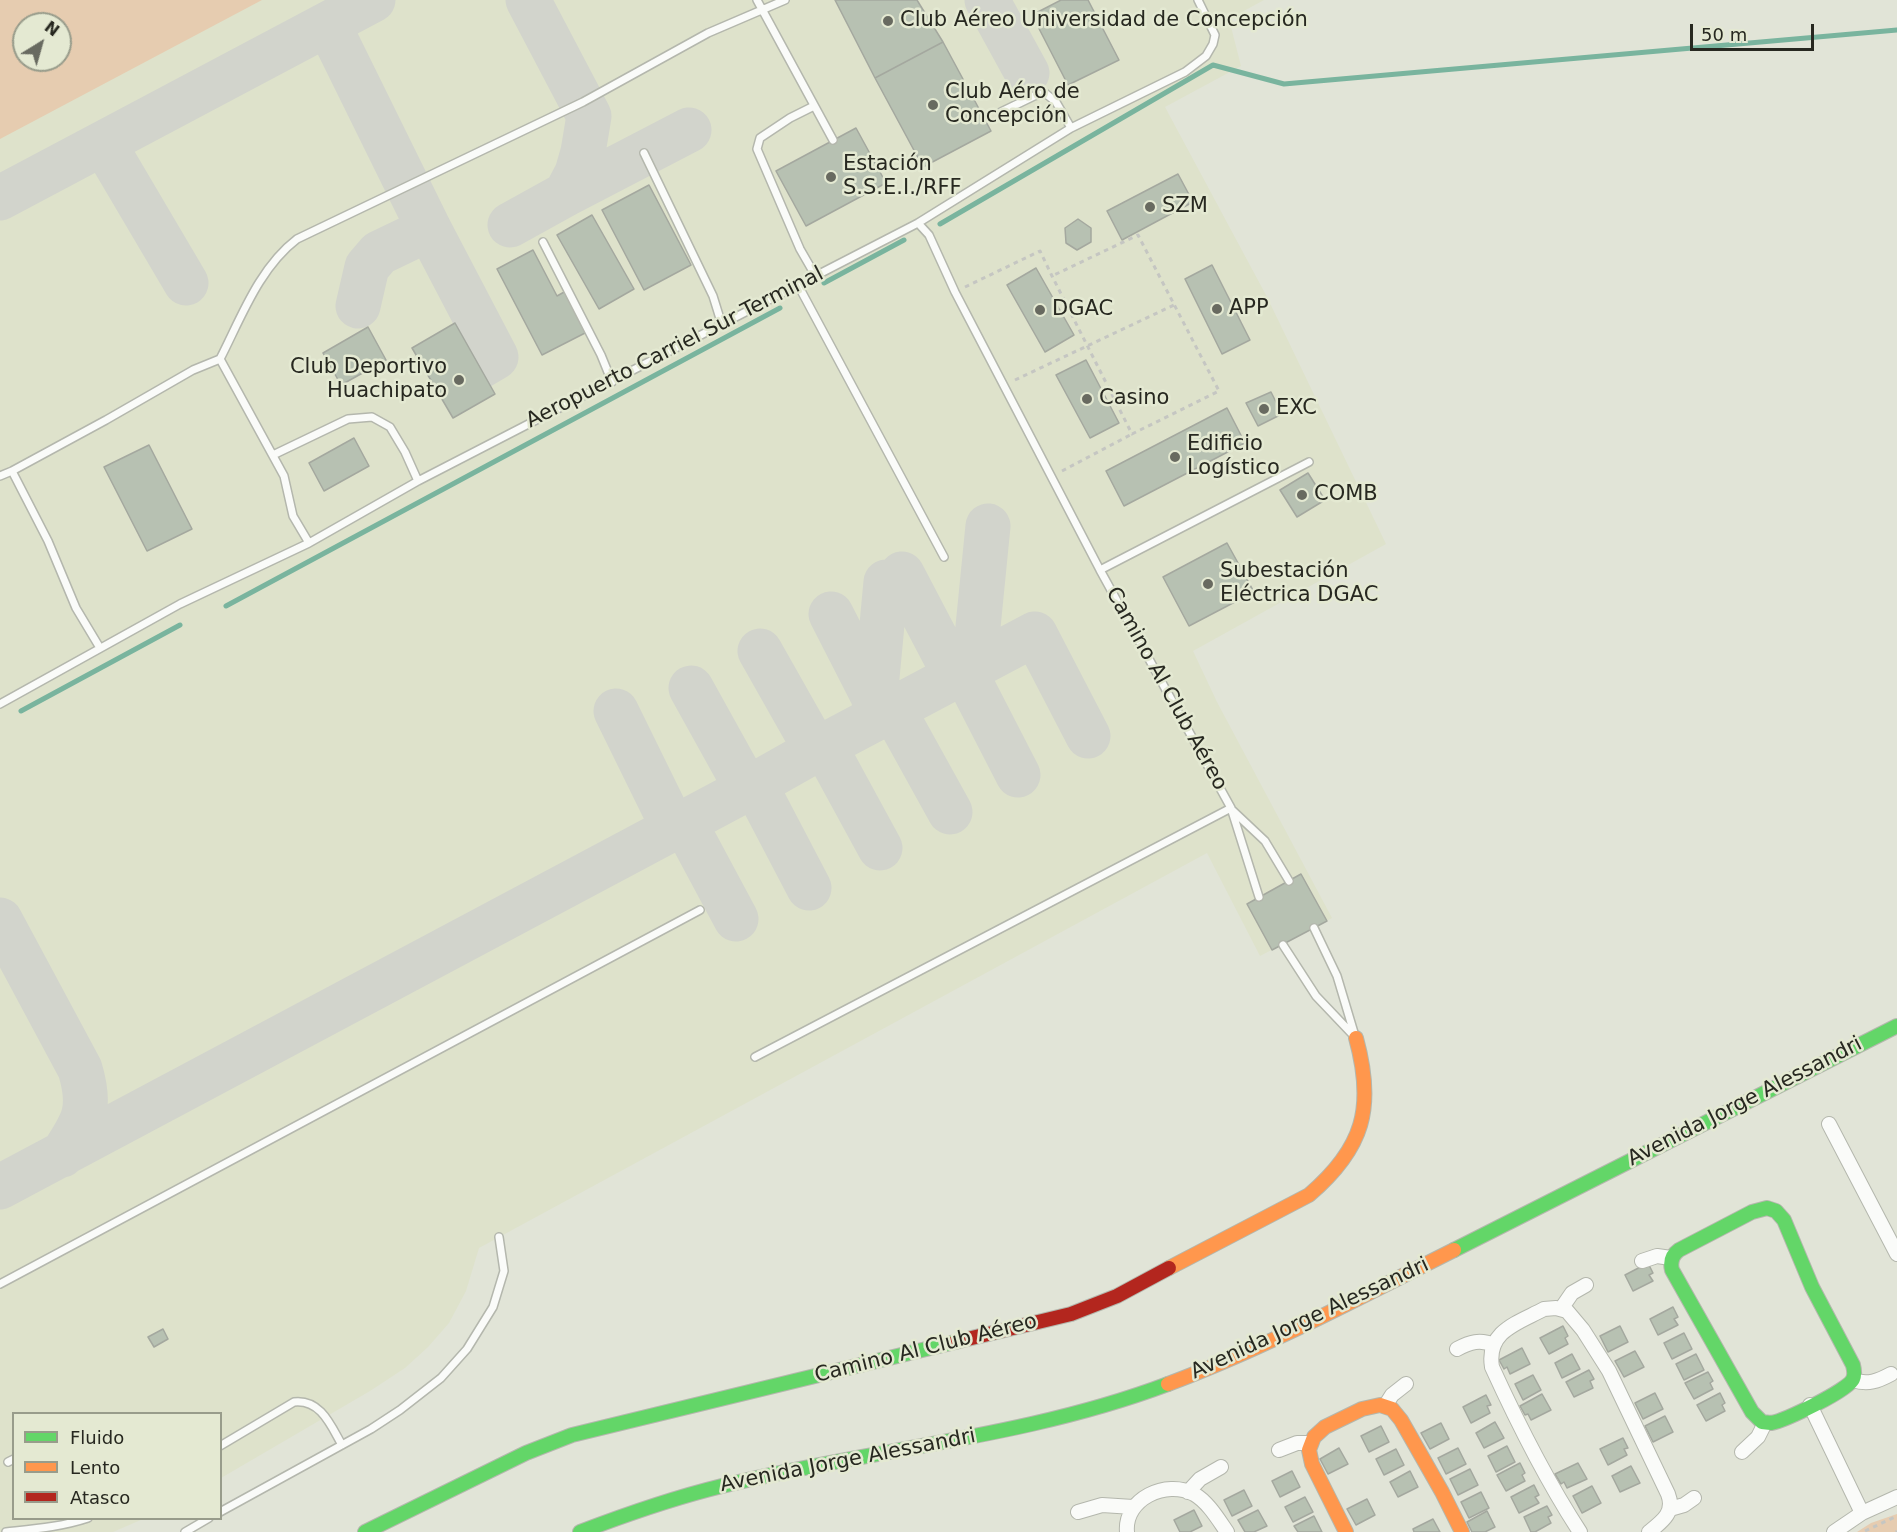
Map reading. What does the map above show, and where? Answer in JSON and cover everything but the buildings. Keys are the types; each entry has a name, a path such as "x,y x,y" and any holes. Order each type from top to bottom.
{"main road":[{"name":"Avenida Jorge Alessandri","path":"580,1532 640,1508 722,1486 1019,1427 1111,1403 1188,1377 1297,1329 1897,1026"},
{"name":"Camino Al Club Aéreo","path":"365,1532 526,1453 572,1435 1071,1314 1117,1296 1301,1199 1323,1184 1335,1172 1345,1160 1356,1139 1366,1103 1365,1071 1356,1038"},
{"path":"1767,1208 1776,1211 1784,1220 1812,1287 1847,1352 1854,1370 1853,1380 1842,1391 1775,1423 1765,1423 1757,1418 1727,1370 1672,1270 1671,1258 1679,1250 1752,1212 1767,1208"},
{"path":"1346,1532 1312,1464 1309,1450 1314,1437 1325,1427 1374,1405 1392,1409 1401,1420 1462,1532"}],"street":[{"path":"1829,1124 1897,1254"},
{"path":"1642,1261 1657,1256 1671,1258"},
{"path":"1562,1309 1572,1293 1586,1285"},
{"path":"1580,1532 1545,1473 1492,1367 1494,1345 1501,1334 1544,1309 1562,1309 1575,1318 1609,1371 1668,1494 1670,1509 1665,1520 1649,1532"},
{"path":"1457,1349 1474,1341 1494,1345"},
{"path":"1853,1380 1874,1382 1891,1374"},
{"path":"1385,1406 1392,1395 1406,1384"},
{"path":"1810,1405 1862,1513"},
{"path":"1742,1452 1758,1437 1765,1423"},
{"path":"1278,1450 1297,1443 1311,1443"},
{"path":"1188,1492 1200,1479 1221,1467"},
{"path":"1127,1532 1127,1520 1133,1507 1145,1497 1175,1489 1196,1495 1227,1532"},
{"path":"1834,1532 1862,1513 1897,1497"},
{"path":"1670,1509 1684,1505 1694,1498"},
{"path":"1078,1512 1102,1505 1133,1507"}],"lane":[{"path":"758,0 833,140"},
{"path":"0,476 193,370 220,359 267,270 283,250 297,239 583,102 708,33 785,0"},
{"name":"Aeropuerto Carriel Sur Terminal","path":"0,704 180,604 309,543 418,481 918,223 1071,128 1185,72 1211,50 1215,35 1198,0"},
{"path":"1001,112 1045,93 1056,102 1071,128"},
{"path":"814,106 790,118 760,138 757,149 800,249 815,275"},
{"path":"644,153 713,296 722,325"},
{"name":"Camino Al Club Aéreo","path":"918,223 929,235 955,292 1100,570 1231,808 1259,897"},
{"path":"543,242 601,355 612,382"},
{"path":"798,285 944,557"},
{"path":"220,359 284,476 293,516 309,543"},
{"path":"273,455 348,419 372,417 390,427 405,452 418,481"},
{"path":"1100,570 1309,462"},
{"path":"12,471 48,541 75,608 100,648"},
{"path":"755,1058 1231,808"},
{"name":"Camino Al Club Aéreo","path":"1231,808 1265,841 1289,881"},
{"path":"0,1284 700,910"},
{"name":"Camino Al Club Aéreo","path":"1314,928 1336,976 1356,1038"},
{"name":"Camino Al Club Aéreo","path":"1283,945 1316,996 1356,1038"},
{"path":"222,1511 342,1445 400,1410 441,1378 467,1349 493,1307 504,1271 500,1237"},
{"path":"222,1445 294,1402 302,1401 316,1407 326,1416 342,1445"},
{"path":"6,1532 44,1529 82,1520"},
{"path":"185,1532 206,1520"}],"path":[{"path":"1052,276 1138,235 1219,391 1052,476"},
{"path":"955,292 1040,251 1132,434"},
{"path":"1005,385 1174,304"},
{"path":"1863,1532 1897,1516"}],"shaded area":[{"path":"0,0 1264,0 1229,19 1241,66 1165,107 1267,297 1386,544 1193,651 1217,702 1332,918 1260,956 1207,853 479,1248 466,1291 449,1323 405,1368 222,1477 222,1412 12,1412 12,1520 141,1520 113,1532 0,1532"},
{"path":"0,0 262,0 0,139"},
{"path":"1897,1514 1897,1532 1857,1532 1871,1523"}],"waterway":[{"path":"940,224 1213,65 1284,84 1897,30"},
{"path":"824,283 904,240"},
{"path":"226,606 780,308"},
{"path":"21,711 180,625"}],"taxiway":[{"path":"0,198 373,0"},
{"path":"510,225 566,194 577,173 589,116 528,0"},
{"path":"987,0 1027,73"},
{"path":"328,24 429,229 496,357 479,367"},
{"path":"566,194 689,130"},
{"path":"104,144 186,283"},
{"path":"358,306 367,267 379,253 429,229"},
{"path":"974,667 988,526"},
{"path":"902,574 956,677"},
{"path":"873,720 886,582"},
{"path":"831,614 876,702"},
{"path":"0,1187 1035,634 1088,736"},
{"path":"760,651 816,750"},
{"path":"965,672 1018,775"},
{"path":"691,688 747,789"},
{"path":"893,709 950,812"},
{"path":"616,711 673,827"},
{"path":"825,747 880,848"},
{"path":"754,783 809,888"},
{"path":"684,822 736,919"},
{"path":"0,920 80,1069 84,1083 84,1115 62,1155"}],"traffic: fast":[{"path":"1454,1250 1897,1026"},
{"path":"1767,1208 1776,1211 1784,1220 1812,1287 1853,1365 1854,1372 1849,1384 1829,1397 1771,1423 1762,1422 1752,1412 1672,1270 1671,1264 1673,1256 1679,1250 1752,1212 1767,1208"},
{"path":"365,1532 526,1453 572,1435 955,1342"},
{"path":"580,1532 650,1507 722,1486 1059,1418 1168,1384"}],"traffic: slow":[{"path":"1169,1268 1309,1195 1328,1178 1353,1143 1364,1106 1362,1063 1356,1038"},
{"path":"1168,1384 1277,1338 1454,1250"},
{"path":"1346,1532 1312,1464 1309,1450 1314,1437 1325,1427 1362,1409 1380,1405 1392,1409 1401,1420 1462,1532"}],"traffic: jam":[{"path":"955,1342 1071,1314 1117,1296 1169,1268"}],"place":[{"name":"Club Aéreo Universidad de Concepción","path":"888,21"},
{"name":"Club Aéro de Concepción","path":"933,105"},
{"name":"Estación S.S.E.I./RFF","path":"831,177"},
{"name":"SZM","path":"1150,207"},
{"name":"APP","path":"1217,309"},
{"name":"DGAC","path":"1040,310"},
{"name":"Club Deportivo Huachipato","path":"459,380"},
{"name":"Casino","path":"1087,399"},
{"name":"EXC","path":"1264,409"},
{"name":"Edificio Logístico","path":"1175,457"},
{"name":"COMB","path":"1302,495"},
{"name":"Subestación Eléctrica DGAC","path":"1208,584"}]}
